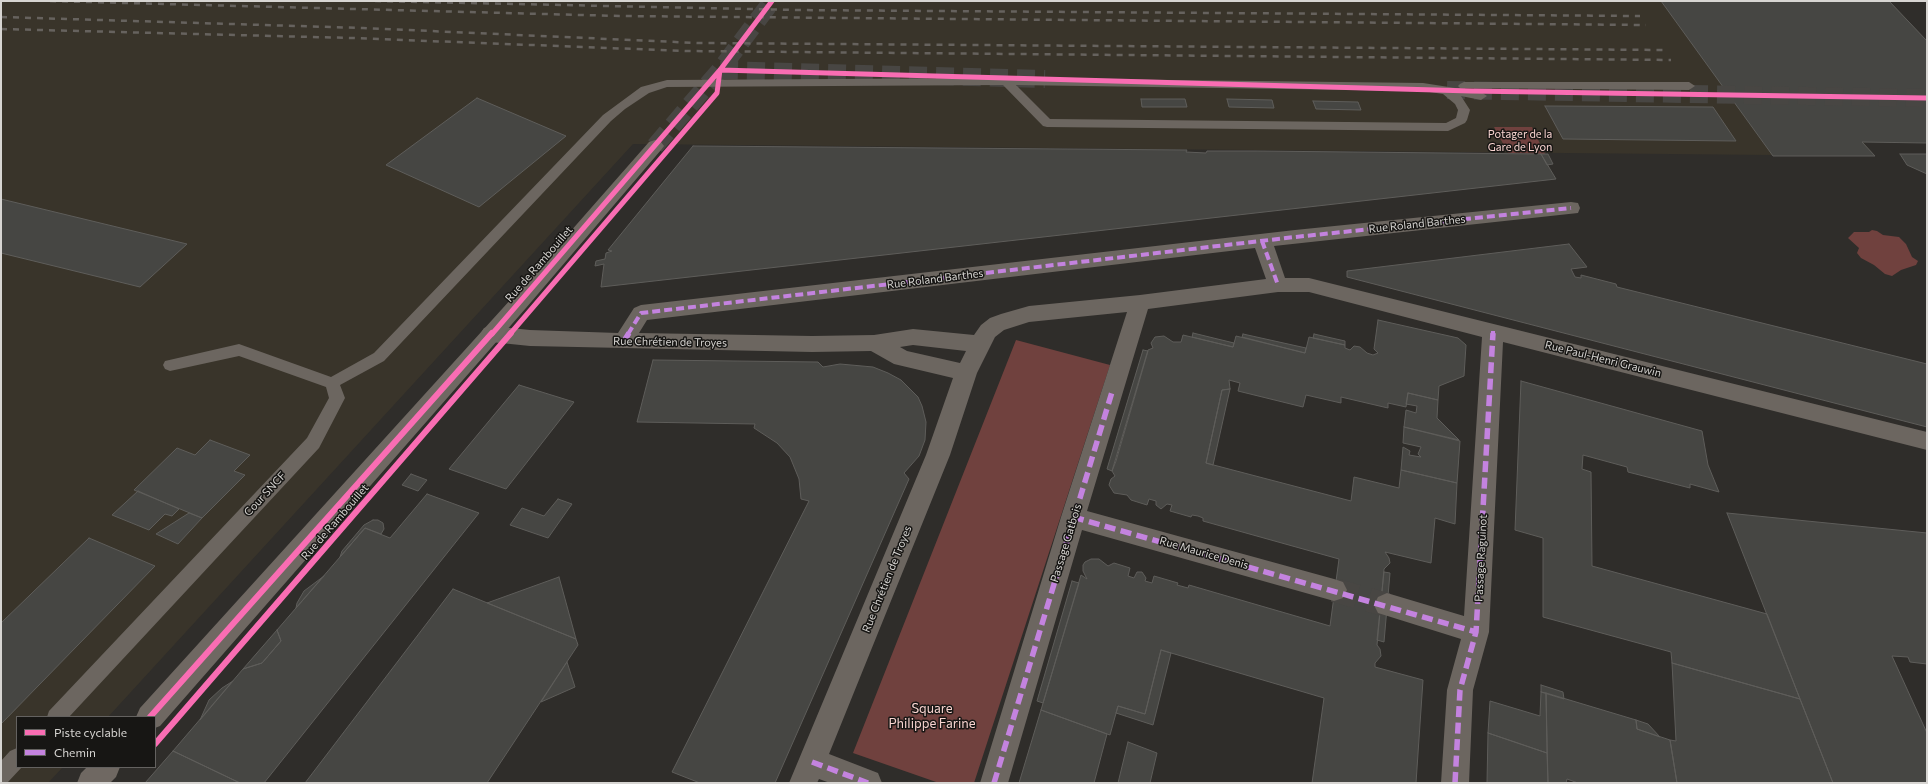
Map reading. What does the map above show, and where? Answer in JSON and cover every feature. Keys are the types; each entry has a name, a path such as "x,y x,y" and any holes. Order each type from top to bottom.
{"street":[{"name":"Rue de Rambouillet","path":"151,716 491,334 655,146"},
{"name":"Rue Roland Barthes","path":"624,341 641,313 1262,241 1571,208"},
{"path":"980,344 988,331 996,324 1008,318 1029,314 1140,303 1278,285 1262,241"},
{"name":"Rue Paul-Henri Grauwin","path":"1278,285 1309,285 1927,441"},
{"name":"Passage Gatbois","path":"994,783 1073,517 1140,303"},
{"name":"Passage Raguinot","path":"1455,783 1460,690 1476,632 1493,331"},
{"name":"Rue Chrétien de Troyes","path":"491,334 530,338 624,341 874,343 913,337 980,344 966,373 938,455 808,773"},
{"name":"Rue Chrétien de Troyes","path":"874,343 902,358 966,373"},
{"name":"Rue Maurice Denis","path":"1073,517 1334,590"},
{"path":"1387,605 1476,632"},
{"path":"92,783 105,768"},
{"path":"808,773 868,783"}],"lane":[{"path":"1006,81 1047,123 1448,127 1462,120 1464,110 1460,102 1447,91"},
{"path":"170,365 240,350 332,383 379,357 607,118 621,106 645,90 667,84 1006,81 1423,87 1689,86"},
{"path":"1423,87 1481,96"},
{"name":"Cour SNCF","path":"57,716 313,443 337,398 332,383"},
{"path":"1,775 16,759"}],"shaded area":[{"path":"1,1 1889,1 1927,41 1927,143 1863,142 1875,156 633,144 109,716 16,716 16,768 62,768 48,783 1,783"}],"green space":[{"name":"Potager de la Gare de Lyon","path":"1494,127 1532,127 1545,154 1508,153"},
{"path":"1872,230 1883,235 1899,237 1906,244 1912,257 1918,261 1916,265 1901,270 1892,276 1885,274 1874,265 1861,258 1857,253 1859,248 1848,238 1854,232 1869,232"},
{"name":"Square Philippe Farine","path":"1016,340 1110,365 974,783 939,783 853,753"}],"building":[{"path":"1661,1 1889,1 1927,41 1927,143 1862,142 1875,156 1773,156"},
{"path":"477,98 566,136 479,207 386,165"},
{"path":"1141,99 1185,99 1187,107 1142,107"},
{"path":"1227,99 1272,100 1274,108 1229,107"},
{"path":"1313,101 1358,102 1361,110 1316,109"},
{"path":"1545,106 1713,107 1736,141 1563,139"},
{"path":"693,146 1187,150 1186,152 1206,153 1207,151 1256,151 1541,154 1556,179 601,287 604,264 595,266 596,261 605,259 606,253 612,251 608,250"},
{"path":"1541,154 1548,154 1553,164 1547,165"},
{"path":"1900,154 1927,154 1927,174 1907,165"},
{"path":"1,199 187,244 140,287 1,253"},
{"path":"1569,244 1587,267 1571,269 1575,277 1581,278 1581,275 1616,284 1617,287 1927,364 1927,427 1347,277 1347,271"},
{"path":"1378,320 1458,338 1466,345 1464,376 1439,386 1438,400 1408,393 1406,407 1388,403 1388,408 1341,397 1341,403 1306,395 1303,407 1238,391 1240,383 1229,380 1230,389 1222,390 1206,463 1351,501 1354,477 1399,488 1401,470 1457,483 1455,524 1435,518 1431,563 1385,552 1390,563 1384,569 1377,645 1380,649 1381,656 1375,663 1375,667 1423,680 1416,783 1312,783 1324,698 1161,650 1145,714 1118,706 1110,735 1041,710 1081,575 1087,579 1083,571 1083,565 1091,559 1099,559 1108,566 1114,563 1130,568 1128,576 1134,578 1137,572 1142,572 1146,578 1145,581 1152,583 1154,576 1178,583 1177,585 1188,588 1189,585 1330,626 1339,559 1203,521 1203,518 1198,516 1192,515 1191,517 1170,511 1172,505 1167,504 1161,509 1156,505 1156,501 1149,499 1147,505 1131,500 1127,495 1114,493 1109,485 1111,479 1115,476 1112,471 1148,350 1153,348 1151,343 1155,337 1164,336 1173,342 1181,342 1183,335 1233,347 1236,336 1305,353 1309,337 1345,345 1345,348 1350,350 1354,346 1360,347 1367,353 1373,355 1378,353 1374,349"},
{"path":"1193,333 1234,343 1233,347 1192,337"},
{"path":"1243,334 1306,348 1305,353 1242,337"},
{"path":"1314,334 1345,341 1345,345 1313,338"},
{"path":"1143,350 1148,351 1112,471 1107,469"},
{"path":"653,360 818,362 823,367 840,364 873,367 901,380 918,397 922,406 926,422 925,440 919,456 904,473 909,479 775,783 700,783 672,772 809,501 801,499 799,479 790,457 777,443 754,428 755,424 637,422"},
{"path":"1521,381 1702,431 1708,465 1719,492 1690,484 1690,488 1628,472 1627,467 1583,455 1582,469 1591,472 1592,566 1767,614 1800,699 1672,663 1671,652 1543,617 1543,538 1515,530"},
{"path":"519,385 574,402 506,489 449,469"},
{"path":"1230,389 1213,465 1206,463 1222,390"},
{"path":"1408,393 1438,400 1437,418 1459,440 1404,427 1406,410 1416,413 1417,406 1406,404"},
{"path":"1404,427 1460,441 1457,483 1401,470 1403,447 1410,451 1409,455 1421,457 1418,454 1421,447 1403,443"},
{"path":"210,440 250,455 234,471 245,475 202,518 134,490 177,448 195,455"},
{"path":"411,474 427,480 418,491 402,485"},
{"path":"138,491 179,509 172,516 165,514 149,530 112,515"},
{"path":"427,494 479,513 264,783 240,783 173,751 243,669 262,663 281,641 277,630 365,528 390,538"},
{"path":"558,499 572,504 548,538 510,525 522,508 544,516"},
{"path":"189,513 202,518 178,544 156,534"},
{"path":"1727,513 1927,533 1927,664 1910,662 1908,657 1892,656 1927,733 1927,783 1833,783"},
{"path":"373,520 378,520 383,523 384,529 381,534 365,528 340,557 342,551 364,525"},
{"path":"89,538 155,566 1,724 1,623"},
{"path":"1384,572 1390,573 1384,642 1377,640"},
{"path":"324,576 296,608 297,603 304,591"},
{"path":"559,577 576,639 487,603"},
{"path":"1072,581 1079,583 1043,703 1037,701"},
{"path":"453,589 576,639 578,645 487,783 305,783"},
{"path":"277,630 281,641 262,663 243,669"},
{"path":"1161,650 1171,653 1153,725 1116,713 1118,706 1145,714"},
{"path":"567,662 575,687 541,702"},
{"path":"1672,663 1800,699 1833,783 1677,783 1670,740 1676,741"},
{"path":"233,681 200,720 209,700 222,688"},
{"path":"1541,685 1563,692 1564,699 1541,692"},
{"path":"1541,692 1546,693 1547,753 1488,733 1490,701 1540,716"},
{"path":"1546,693 1636,720 1637,729 1670,740 1677,783 1578,783 1567,779 1566,783 1548,783"},
{"path":"1041,710 1107,734 1094,783 1019,783"},
{"path":"1636,720 1648,724 1660,737 1637,729"},
{"path":"1488,733 1547,753 1548,783 1487,783"},
{"path":"1128,742 1157,753 1150,783 1118,783"},
{"path":"173,751 240,783 145,783"}],"tunnel":[{"path":"720,70 772,1"},
{"path":"655,146 720,70"},
{"path":"720,70 1045,79"},
{"path":"1447,90 1927,98"},
{"path":"1334,590 1387,605"}],"railway":[{"path":"50,1 620,16 1646,25"},
{"path":"375,1 795,10 1640,16"},
{"path":"1,17 363,28 698,43 1666,50"},
{"path":"1,29 352,38 686,51 1671,60"}],"marked path":[{"path":"624,341 641,313 1295,237 1571,208"},
{"path":"1262,241 1278,285"},
{"path":"1455,783 1460,690 1476,632 1493,331"},
{"path":"994,783 1112,392"},
{"path":"1073,517 1476,632"},
{"path":"812,762 868,783"}],"cycle path":[{"path":"151,716 519,303 720,70 772,1"},
{"path":"720,70 1471,91 1927,98"},
{"path":"156,743 687,130 717,93 720,70"}]}
